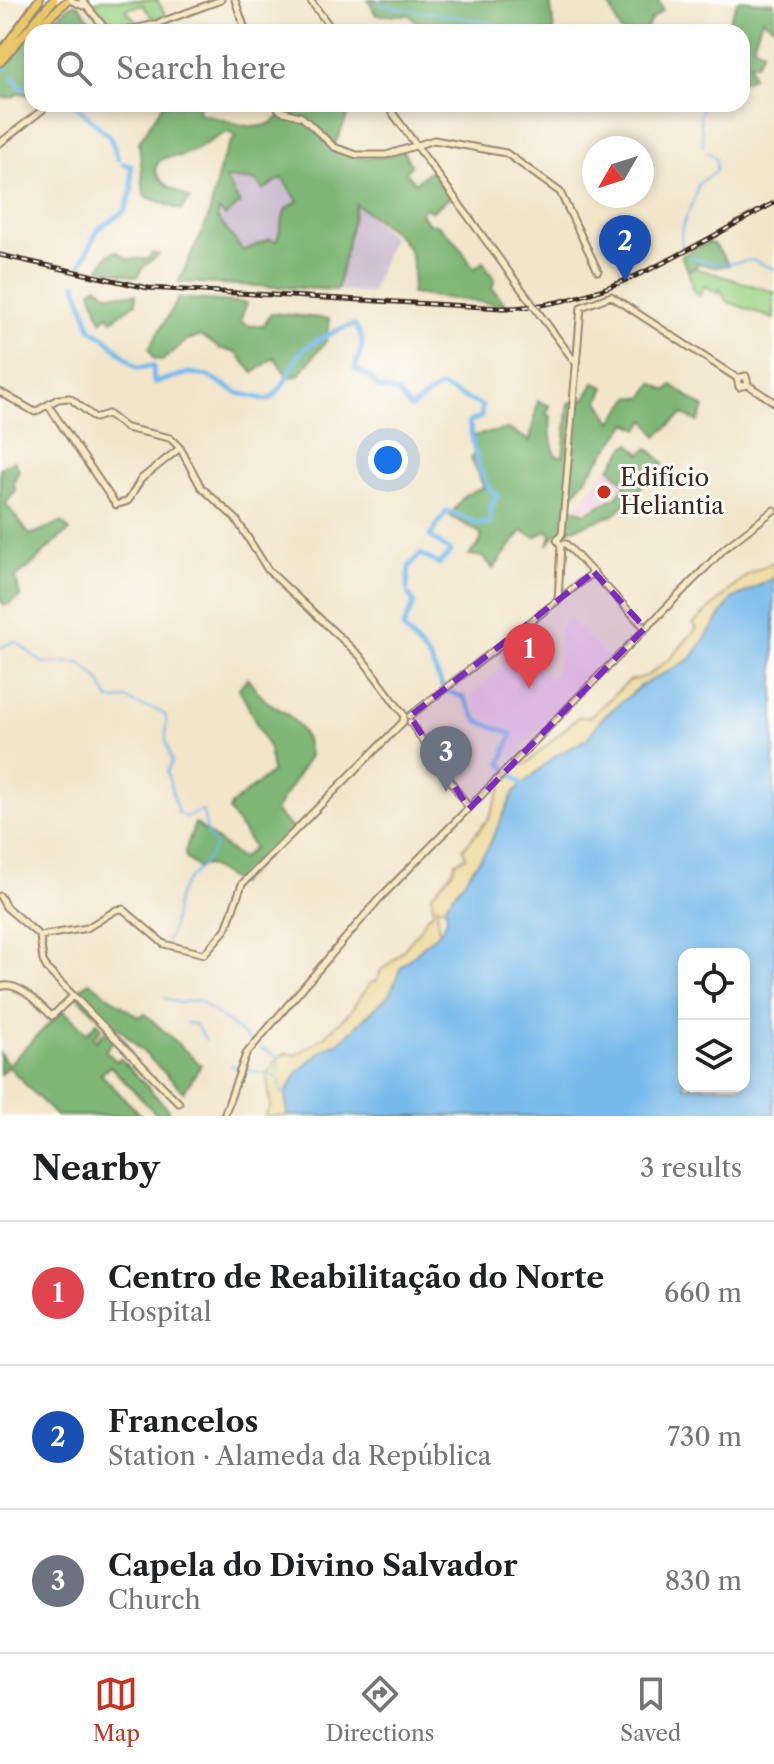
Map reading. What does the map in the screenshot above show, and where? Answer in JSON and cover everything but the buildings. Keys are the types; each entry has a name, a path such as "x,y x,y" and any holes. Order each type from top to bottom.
{"highway":[{"path":"29,24 48,1"},
{"path":"42,24 69,1"},
{"path":"1,57 24,30"},
{"path":"1,57 24,38"}],"main road":[{"path":"82,0 102,24"},
{"path":"156,24 228,0"},
{"path":"235,0 243,24"},
{"path":"310,0 328,24"},
{"path":"48,1 79,2 101,24"},
{"path":"0,143 40,112"},
{"path":"284,112 302,117 344,151 373,157 415,144 447,141 506,153 565,199 598,271"},
{"path":"392,112 575,363"},
{"path":"558,602 563,544 568,539 562,534 581,307 611,296 737,378 739,387 748,385 774,402"},
{"path":"569,354 577,351"},
{"path":"0,392 30,411 70,398 94,417 108,414 126,428 170,438 180,448 201,487 236,519 268,570 360,656 469,809"},
{"path":"48,405 116,505 128,501 139,481 180,448"},
{"path":"224,1116 244,1057 414,860 469,809 738,536 774,510"},
{"path":"563,544 594,572 645,628"},
{"path":"40,936 87,928 123,909 164,944 201,955 213,947 226,929 238,891 255,871 407,719 594,572"},
{"path":"0,896 6,907 40,936 45,966 179,1103"},
{"path":"0,987 7,985 18,989 52,1016 73,996"}],"highlighted area":[{"path":"594,572 645,628 469,809 410,716"}],"shaded area":[{"path":"224,178 242,178 269,185 282,178 298,201 286,212 277,241 270,239 242,251 217,217"},
{"path":"356,204 392,238 371,293 337,290"},
{"path":"609,466 628,482 602,504 573,510"},
{"path":"570,620 610,659 508,761 515,733 480,716 470,697 501,668 500,651 515,638 552,680 557,664 560,629"}],"green space":[{"path":"101,0 157,0 166,15 154,20 143,5 125,9 139,24 107,24 88,6"},
{"path":"368,0 550,0 553,24 428,24 415,21 410,15 376,15"},
{"path":"607,0 658,0 663,10 649,24 618,24"},
{"path":"738,0 774,3 774,27 762,19 753,45 763,51 756,64 750,63 750,24 728,24"},
{"path":"73,4 78,4 93,24 47,24"},
{"path":"24,44 24,94 0,98 0,68"},
{"path":"158,112 198,112 254,127 274,121 282,112 349,112 334,146 341,152 358,157 386,156 403,151 411,165 406,172 415,183 430,170 449,198 431,212 426,207 420,213 429,224 437,224 457,243 474,269 483,262 495,280 492,288 506,305 411,294 413,275 409,250 394,233 356,204 337,290 179,282 208,218 224,155 236,136 227,132 187,154 162,159 157,165 156,171 164,183 190,199 181,210 144,196 139,142","holes":["225,178 256,181 263,190 282,178 298,201 285,210 277,241 270,239 243,251 217,217 219,210 225,216 240,204"]},
{"path":"708,242 715,245 729,265 716,267 697,263 695,268 688,270 681,256"},
{"path":"116,251 128,259 148,259 152,253 159,255 143,267 137,277 99,268 109,254"},
{"path":"695,268 774,292 774,319 726,301 720,288 718,294 705,286 699,296 692,288 688,270"},
{"path":"98,286 108,294 136,294 136,303 112,320 108,315 101,321 91,290"},
{"path":"179,298 247,303 240,321 250,326 264,325 271,313 329,319 326,341 298,376 288,377 274,357 254,373 236,353 219,348 201,336 187,340 162,361 154,359 149,348"},
{"path":"594,383 605,387 599,401 612,422 631,397 643,398 653,383 667,391 672,385 704,408 698,422 683,414 657,436 646,420 639,429 628,423 567,503 568,507 586,513 616,497 626,484 610,468 626,446 630,444 641,454 648,448 664,463 614,515 554,535 548,545 551,535 548,530 535,537 522,531 493,569 484,557 469,555 480,543 482,534 450,516 465,495 484,487 471,459 476,447 473,436 508,429 530,441 538,401 550,406 546,414 551,416 553,446 556,456 563,456 569,403 585,399"},
{"path":"14,461 19,470 13,483 16,490 6,504 30,535 62,522 70,531 16,577 20,597 5,606 0,600 0,468"},
{"path":"247,678 266,701 297,724 305,738 309,757 275,811 293,829 239,884 208,865 197,867 186,858 185,851 195,823 241,859 254,848 229,811 232,804 272,772 269,749 239,688"},
{"path":"89,982 138,1017 145,1014 201,1065 184,1092 117,1026 112,1030 74,993"},
{"path":"63,1010 87,1033 97,1022 102,1028 93,1038 96,1041 105,1031 114,1040 105,1050 116,1061 120,1058 169,1110 165,1116 158,1116 110,1066 101,1074 141,1116 56,1116 8,1066 0,1075 0,1053 8,1065"}],"sand":[{"path":"774,562 774,584 714,637 486,863 455,911 437,906 439,939 398,997 294,1116 265,1116 270,1108 267,1073 280,1056 286,1053 296,1055 324,1037 349,1013 371,982 376,982 381,970 414,938 427,916 433,913 432,894 452,872 456,862 466,857 463,849 489,818 506,777 516,778 511,770 516,764 525,765 578,717 590,717 629,681 647,676 672,657 697,628 693,624 748,574"}],"water":[{"path":"774,578 774,1116 287,1116 286,1093 298,1072 323,1050 342,1040 390,994 401,967 442,929 447,919 446,905 488,848 514,792 555,756 587,739 601,719 642,685 691,659 732,599"}],"waterway":[{"path":"379,0 381,5 495,24"},
{"path":"13,77 24,88"},
{"path":"83,112 110,137 118,159"},
{"path":"701,112 703,146"},
{"path":"682,246 684,221 698,184 716,171 716,159 708,152"},
{"path":"81,265 98,229 125,211 132,190 131,166 123,164"},
{"path":"688,256 716,265 753,260 774,269"},
{"path":"76,284 91,329 101,336"},
{"path":"104,337 137,368 153,366 154,383 189,373 208,376 238,393 268,400 279,390 301,352 326,336 354,325 362,341 355,369 371,378 378,388 397,392 410,408 441,387 482,406 481,417 469,422 481,472 498,497 491,507 490,524 476,523 447,511 430,536 451,552 439,564 420,554 409,567 407,589"},
{"path":"408,594 414,603 403,628 430,659 443,688"},
{"path":"0,648 15,641 43,663 81,663 99,680 109,700 128,699 166,716 166,741 172,762 167,772 178,813 185,817 203,811 207,833 215,844 208,858 187,880 179,894 166,942"},
{"path":"447,691 463,697 478,721 512,734 501,763 523,785"},
{"path":"165,998 179,1003 198,1000 251,1041"},
{"path":"186,1023 195,1024 206,1040"},
{"path":"259,1047 280,1058 278,1077"},
{"path":"230,1065 238,1068"},
{"path":"244,1069 278,1077 282,1093 286,1093"}],"railway":[{"path":"0,255 148,288 502,308 575,298 609,287 677,256 774,203"}],"place":[{"name":"Francelos","path":"625,281"},
{"name":"Edifício Heliantia","path":"604,492"},
{"name":"Centro de Reabilitação do Norte","path":"529,689"},
{"name":"Capela do Divino Salvador","path":"446,792"}]}
